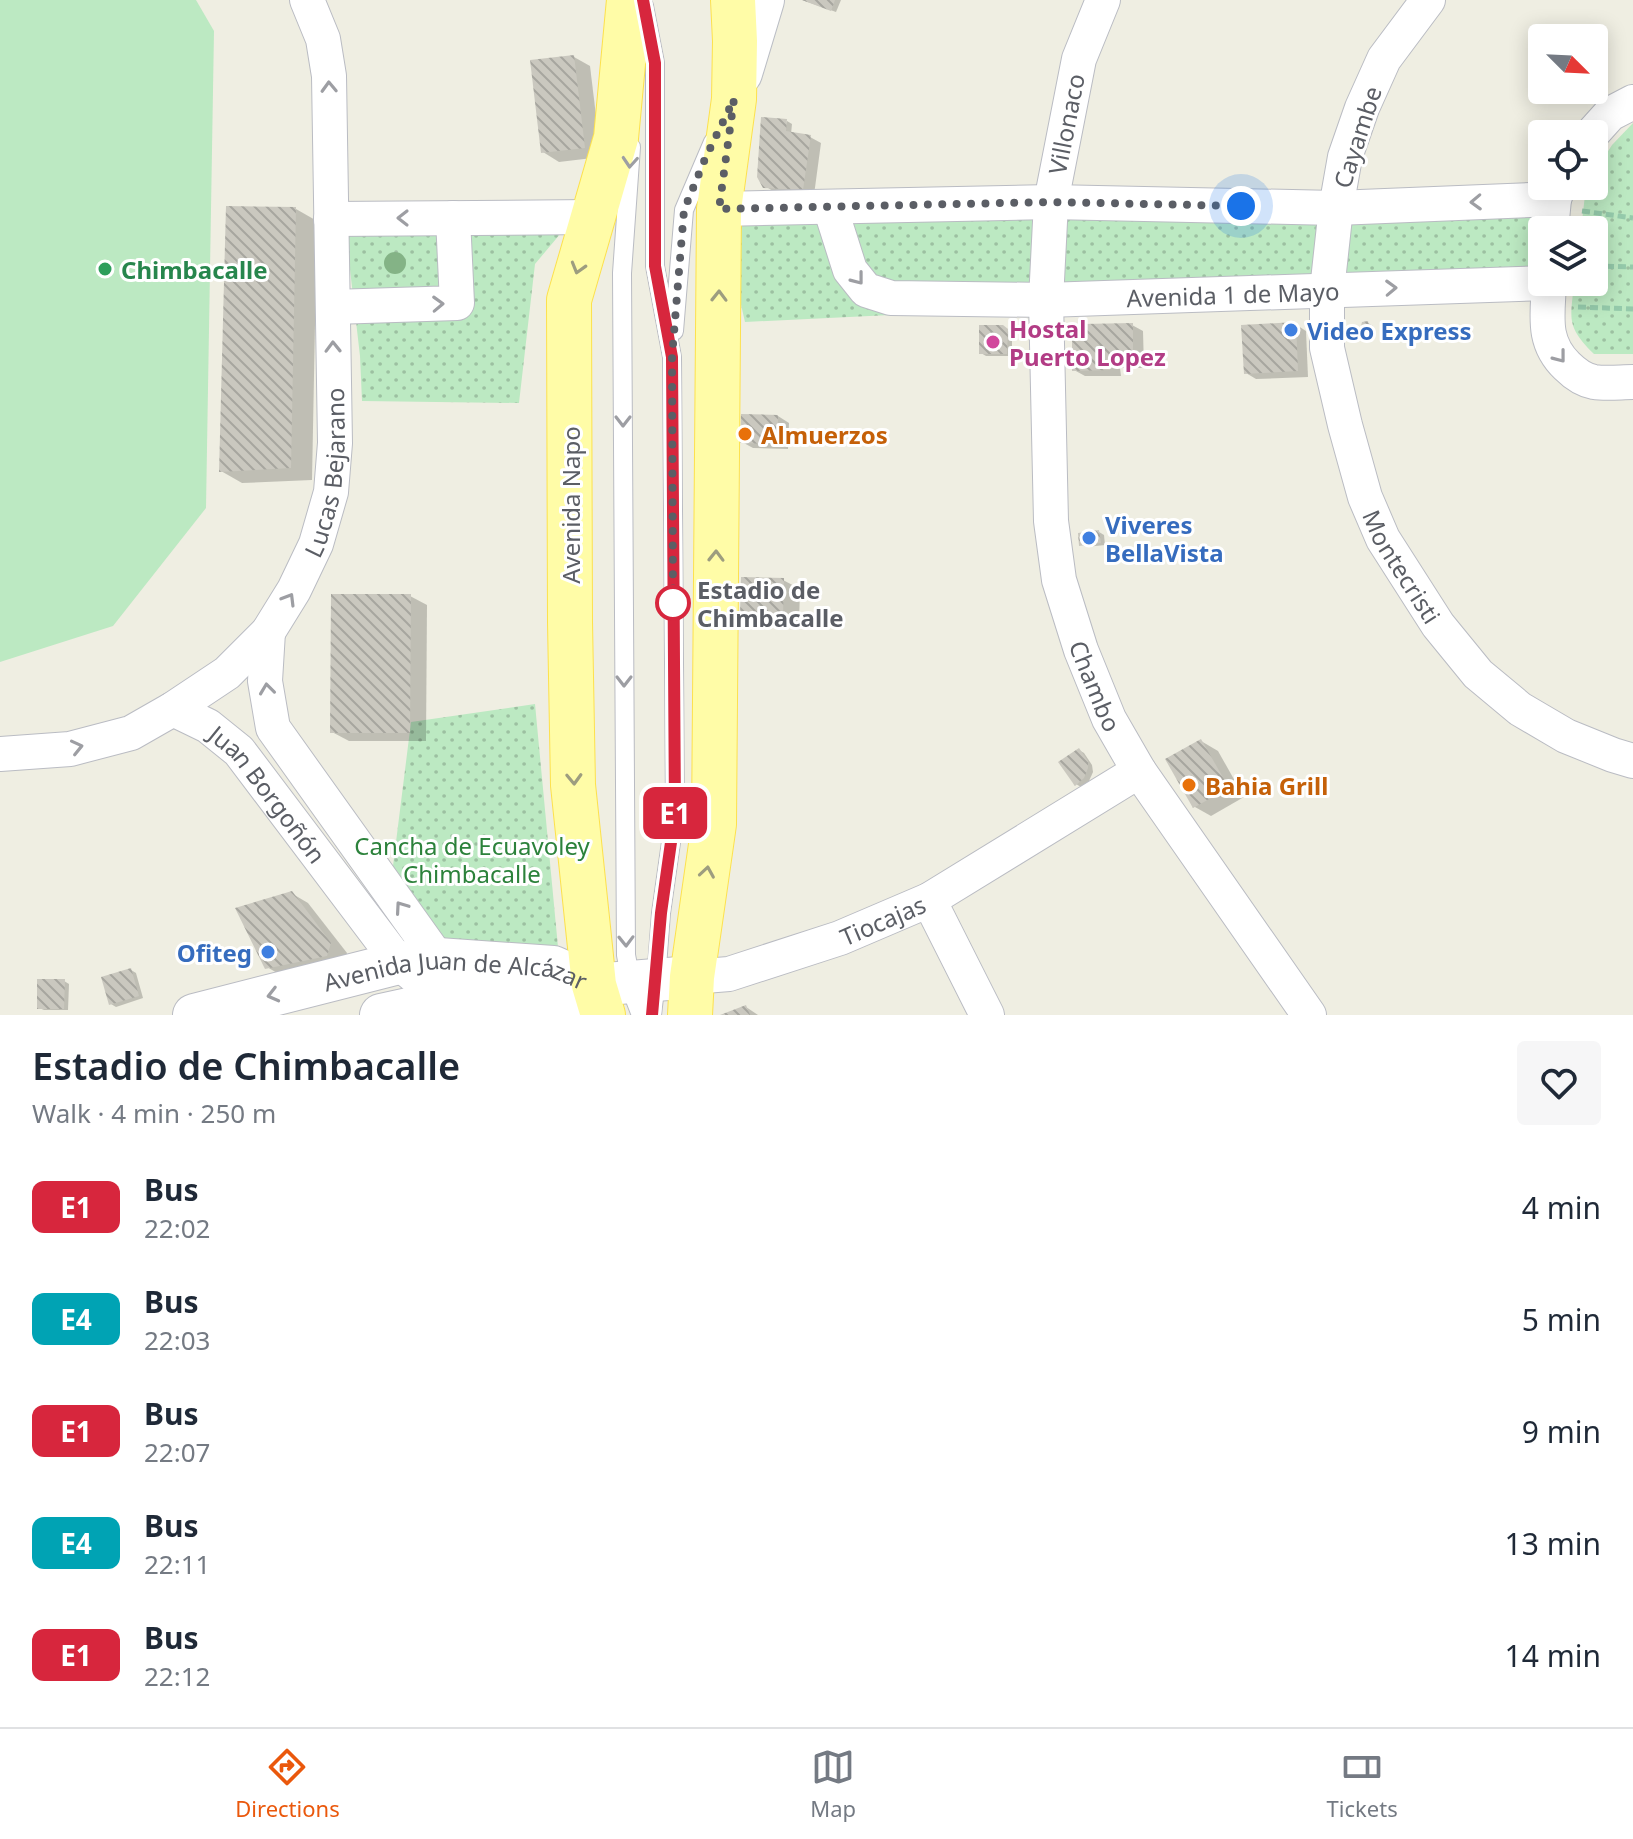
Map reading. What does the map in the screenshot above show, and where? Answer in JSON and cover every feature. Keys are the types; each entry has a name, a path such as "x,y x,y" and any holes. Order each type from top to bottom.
{"main road":[{"name":"Avenida Napo","path":"629,0 616,138 569,300 570,622 573,785 645,998"},
{"path":"733,0 734,99"},
{"path":"645,998 714,824 719,209 734,99 762,0"}],"street":[{"name":"Lucas Bejarano","path":"0,754 70,749 131,733 173,709 227,673 268,632 294,590 316,544 331,492 335,443 333,307 329,76 323,39 307,0"},
{"name":"Villonaco","path":"1046,300 1051,202 1079,59 1103,0"},
{"name":"Cayambe","path":"1327,290 1345,157 1362,108 1384,59 1428,0"},
{"path":"1605,120 1633,102"},
{"path":"719,209 1051,202 1336,208 1559,207"},
{"name":"Avenida 1 de Mayo","path":"830,207 850,270 866,290 891,298 1046,300 1327,290 1528,290"},
{"path":"331,219 593,217"},
{"path":"333,307 457,303 453,218"},
{"name":"Montecristi","path":"1327,290 1327,348 1365,497 1383,539 1438,625 1478,674 1520,709 1566,736 1623,758"},
{"path":"1556,296 1547,331 1556,353 1574,373 1596,382 1633,382"},
{"name":"Chambo","path":"1046,300 1051,521 1059,580 1081,650 1109,719 1139,771 1309,1015"},
{"name":"Juan Borgoñón","path":"268,632 265,681 273,728 445,1008"},
{"name":"Juan Borgoñón","path":"173,709 208,726 239,751 418,961"},
{"name":"Tiocajas","path":"645,998 840,938 929,900 1139,771"},
{"path":"929,900 987,1015"},
{"name":"Avenida Juan de Alcázar","path":"194,1015 418,961 553,967 645,998"},
{"name":"Avenida Juan de Alcázar","path":"381,1015 445,1008 645,998"}],"lane":[{"path":"635,0 637,64 622,273 625,941 626,955 645,998"},
{"path":"643,0 655,63 655,266 672,357"},
{"path":"645,998 675,814 672,357 684,210 734,99"}],"path":[{"path":"1559,207 1633,218"},
{"path":"1608,266 1633,267"},
{"path":"1581,296 1633,309"}],"green space":[{"name":"Chimbacalle","path":"0,0 196,0 214,31 206,508 113,626 0,662"},
{"path":"1633,123 1633,354 1594,354 1578,336 1571,313 1573,296 1608,296 1608,216 1583,216 1584,200 1608,200 1608,151"},
{"path":"1554,200 1547,216 1528,216 1528,284 745,322 719,209"},
{"path":"561,233 535,264 519,403 362,401 346,235"},
{"name":"Cancha de Ecuavoley Chimbacalle","path":"535,704 558,947 438,959 392,874 411,722"}],"building":[{"path":"802,0 835,0 831,11"},
{"path":"574,55 585,148 541,153 530,60"},
{"path":"761,117 787,119 786,131 811,135 803,190 763,188 757,177"},
{"path":"226,206 296,207 291,468 219,472"},
{"path":"1368,321 1371,336 1358,338 1362,322"},
{"path":"1296,322 1298,371 1244,374 1241,325"},
{"path":"1133,323 1133,363 1110,363 1110,370 1072,371 1072,331 1082,324"},
{"name":"Hostal Puerto Lopez","path":"979,325 1003,325 1008,329 1007,354 979,354"},
{"path":"741,414 778,415 778,444 740,443"},
{"name":"Viveres BellaVista","path":"1099,530 1101,543 1079,546 1078,533"},
{"path":"741,577 784,578 783,615 740,614"},
{"path":"331,594 411,594 410,733 330,733"},
{"path":"1201,739 1229,788 1193,808 1165,759"},
{"path":"1079,748 1088,761 1088,768 1084,778 1075,786 1058,762"},
{"path":"292,891 331,943 327,956 265,969 235,908"},
{"path":"131,968 139,996 109,1005 101,977"},
{"path":"37,979 65,979 64,1009 37,1009"},
{"path":"746,1005 750,1015 720,1015"}],"bus line":[{"name":"E1","path":"643,0 655,63 655,266 672,357 675,814 661,913 652,1015"}],"place":[{"name":"Chimbacalle","path":"105,269"},
{"name":"Video Express","path":"1291,330"},
{"name":"Hostal Puerto Lopez","path":"993,342"},
{"name":"Almuerzos","path":"745,434"},
{"name":"Viveres BellaVista","path":"1089,538"},
{"name":"Estadio de Chimbacalle","path":"673,603"},
{"name":"Bahia Grill","path":"1189,785"},
{"name":"Ofiteg","path":"268,952"}],"route":[{"path":"673,603 672,357 684,210 734,99 719,209 1051,202 1241,206"}]}
